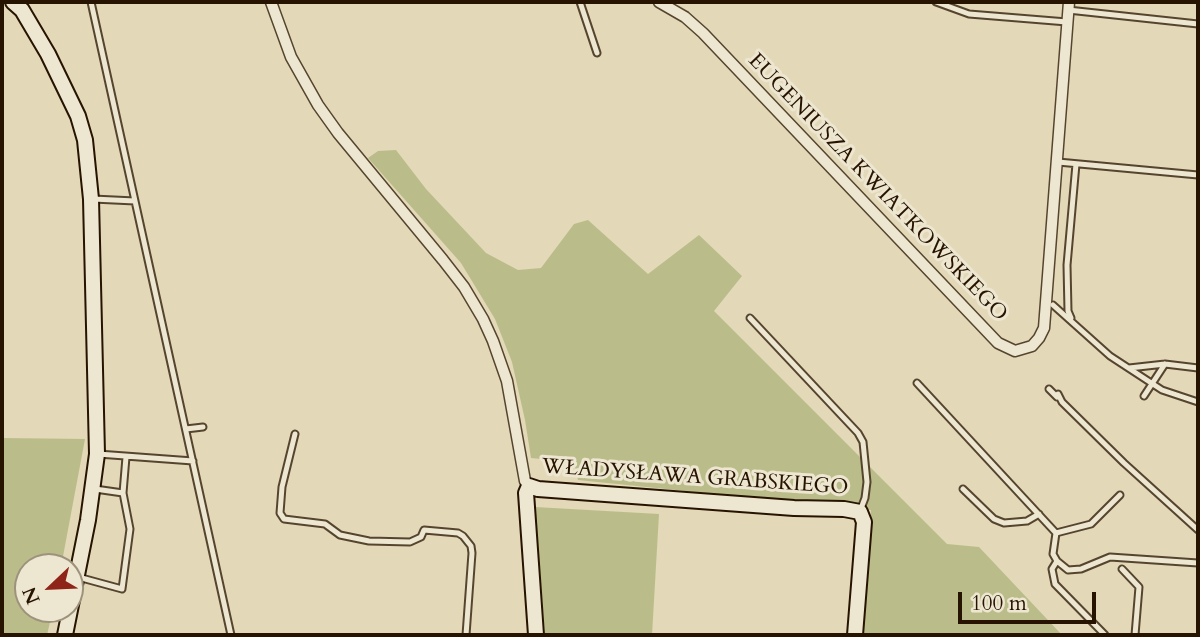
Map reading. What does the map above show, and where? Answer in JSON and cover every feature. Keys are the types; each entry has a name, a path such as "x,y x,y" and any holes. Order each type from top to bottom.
{"street":[{"path":"271,2 291,57 318,104 338,133 464,287 494,341 507,381 525,481 529,486 526,493 536,635"},
{"name":"EUGENIUSZA KWIATKOWSKIEGO","path":"659,2 685,17 703,33 998,343 1009,350 1022,351 1040,338 1044,328 1068,6"},
{"path":"16,3 48,54 78,116 85,140 91,199 97,454 82,553"},
{"name":"WŁADYSŁAWA GRABSKIEGO","path":"529,486 538,489 860,512 864,522 855,635"}],"lane":[{"path":"91,2 230,635"},
{"path":"580,2 597,53"},
{"path":"936,2 969,14 1067,22"},
{"path":"1068,6 1198,24"},
{"path":"1058,162 1198,175"},
{"path":"1072,321 1068,311 1067,265 1076,164"},
{"path":"91,199 135,201"},
{"path":"1053,305 1092,341 1129,368 1181,398 1198,402"},
{"path":"750,318 858,433 863,442 867,482 860,512"},
{"path":"1129,368 1164,364 1198,368"},
{"path":"1144,396 1154,384 1164,364"},
{"path":"917,383 1056,533"},
{"path":"1049,389 1198,530"},
{"path":"1058,394 1062,402"},
{"path":"186,429 203,427"},
{"path":"295,434 282,487 281,513 284,519 325,524 340,535 369,541 410,542 421,537 425,530 458,533 463,536 471,546 472,553 466,635"},
{"path":"97,454 193,461"},
{"path":"84,580 122,589 130,529 123,493 126,457"},
{"path":"93,488 123,493"},
{"path":"963,489 994,519 1004,523 1027,521 1038,514"},
{"path":"1056,533 1091,524 1120,495"},
{"path":"1056,533 1053,554 1068,570 1081,569 1110,557 1198,563"},
{"path":"1057,561 1052,569 1055,584 1105,635"},
{"path":"1122,569 1139,587 1135,635"}],"green space":[{"path":"396,150 426,189 486,253 518,270 541,268 574,224 588,220 648,274 699,235 742,276 714,311 947,544 979,547 1062,635 861,635 871,510 578,480 574,462 531,458 512,362 495,319 461,263 368,158 378,151"},
{"path":"2,438 85,439 64,553 14,553 14,623 50,623 47,635 2,635"},
{"path":"535,507 659,514 652,635 545,635"}]}
